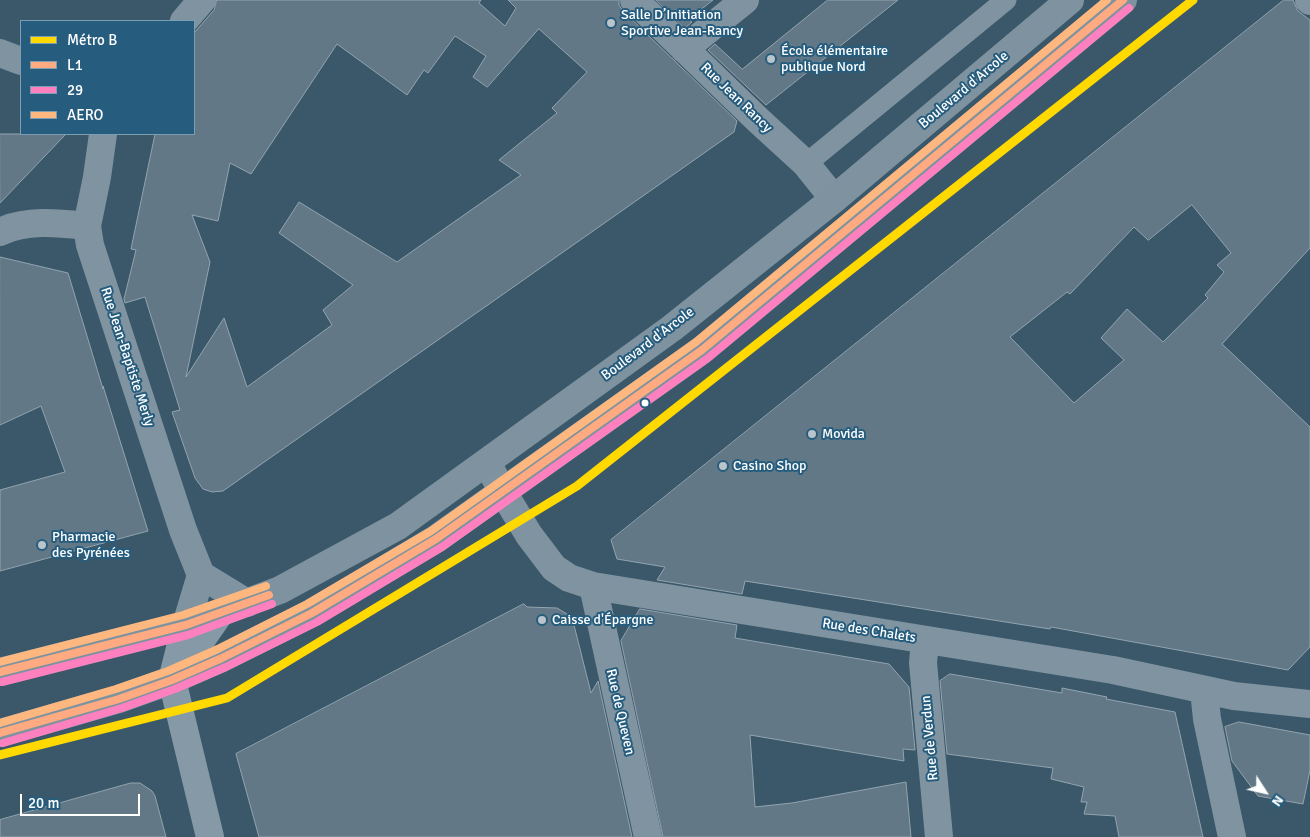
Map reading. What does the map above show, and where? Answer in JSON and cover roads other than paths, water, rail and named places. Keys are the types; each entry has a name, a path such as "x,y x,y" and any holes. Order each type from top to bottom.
{"main road":[{"name":"Boulevard d'Arcole","path":"0,672 186,625 247,603 280,590 398,526 672,328 834,199 1070,0"},
{"path":"0,733 100,704 172,680 222,658 312,612 436,539 702,350 1124,0"}],"street":[{"path":"185,20 202,0"},
{"name":"Rue Jean Rancy","path":"634,0 806,164 834,199"},
{"path":"684,49 744,0"},
{"path":"0,53 20,61"},
{"name":"Rue Jean-Baptiste Merly","path":"103,135 87,226 90,245 183,530 200,575"},
{"path":"0,232 28,224 58,223 87,226"},
{"name":"Rue des Chalets","path":"487,463 529,535 554,568 569,578 593,586 1113,670 1234,696 1310,704"},
{"path":"210,837 172,680 200,575 247,603"},
{"name":"Rue de Queven","path":"593,586 648,837"},
{"path":"172,680 220,612"},
{"name":"Rue de Verdun","path":"925,640 923,663 939,837"},
{"path":"1204,690 1207,719 1232,837"}],"lane":[{"path":"806,164 1006,0"}],"metro line":[{"name":"B","path":"0,755 227,698 577,486 1193,0"}],"place":[{"name":"Salle D’Initiation Sportive Jean-Rancy","path":"611,23"},
{"name":"École élémentaire publique Nord","path":"771,59"},
{"name":"Movida","path":"812,434"},
{"name":"Casino Shop","path":"723,466"},
{"name":"Pharmacie des Pyrénées","path":"42,545"},
{"name":"Caisse d'Épargne","path":"542,620"}]}
